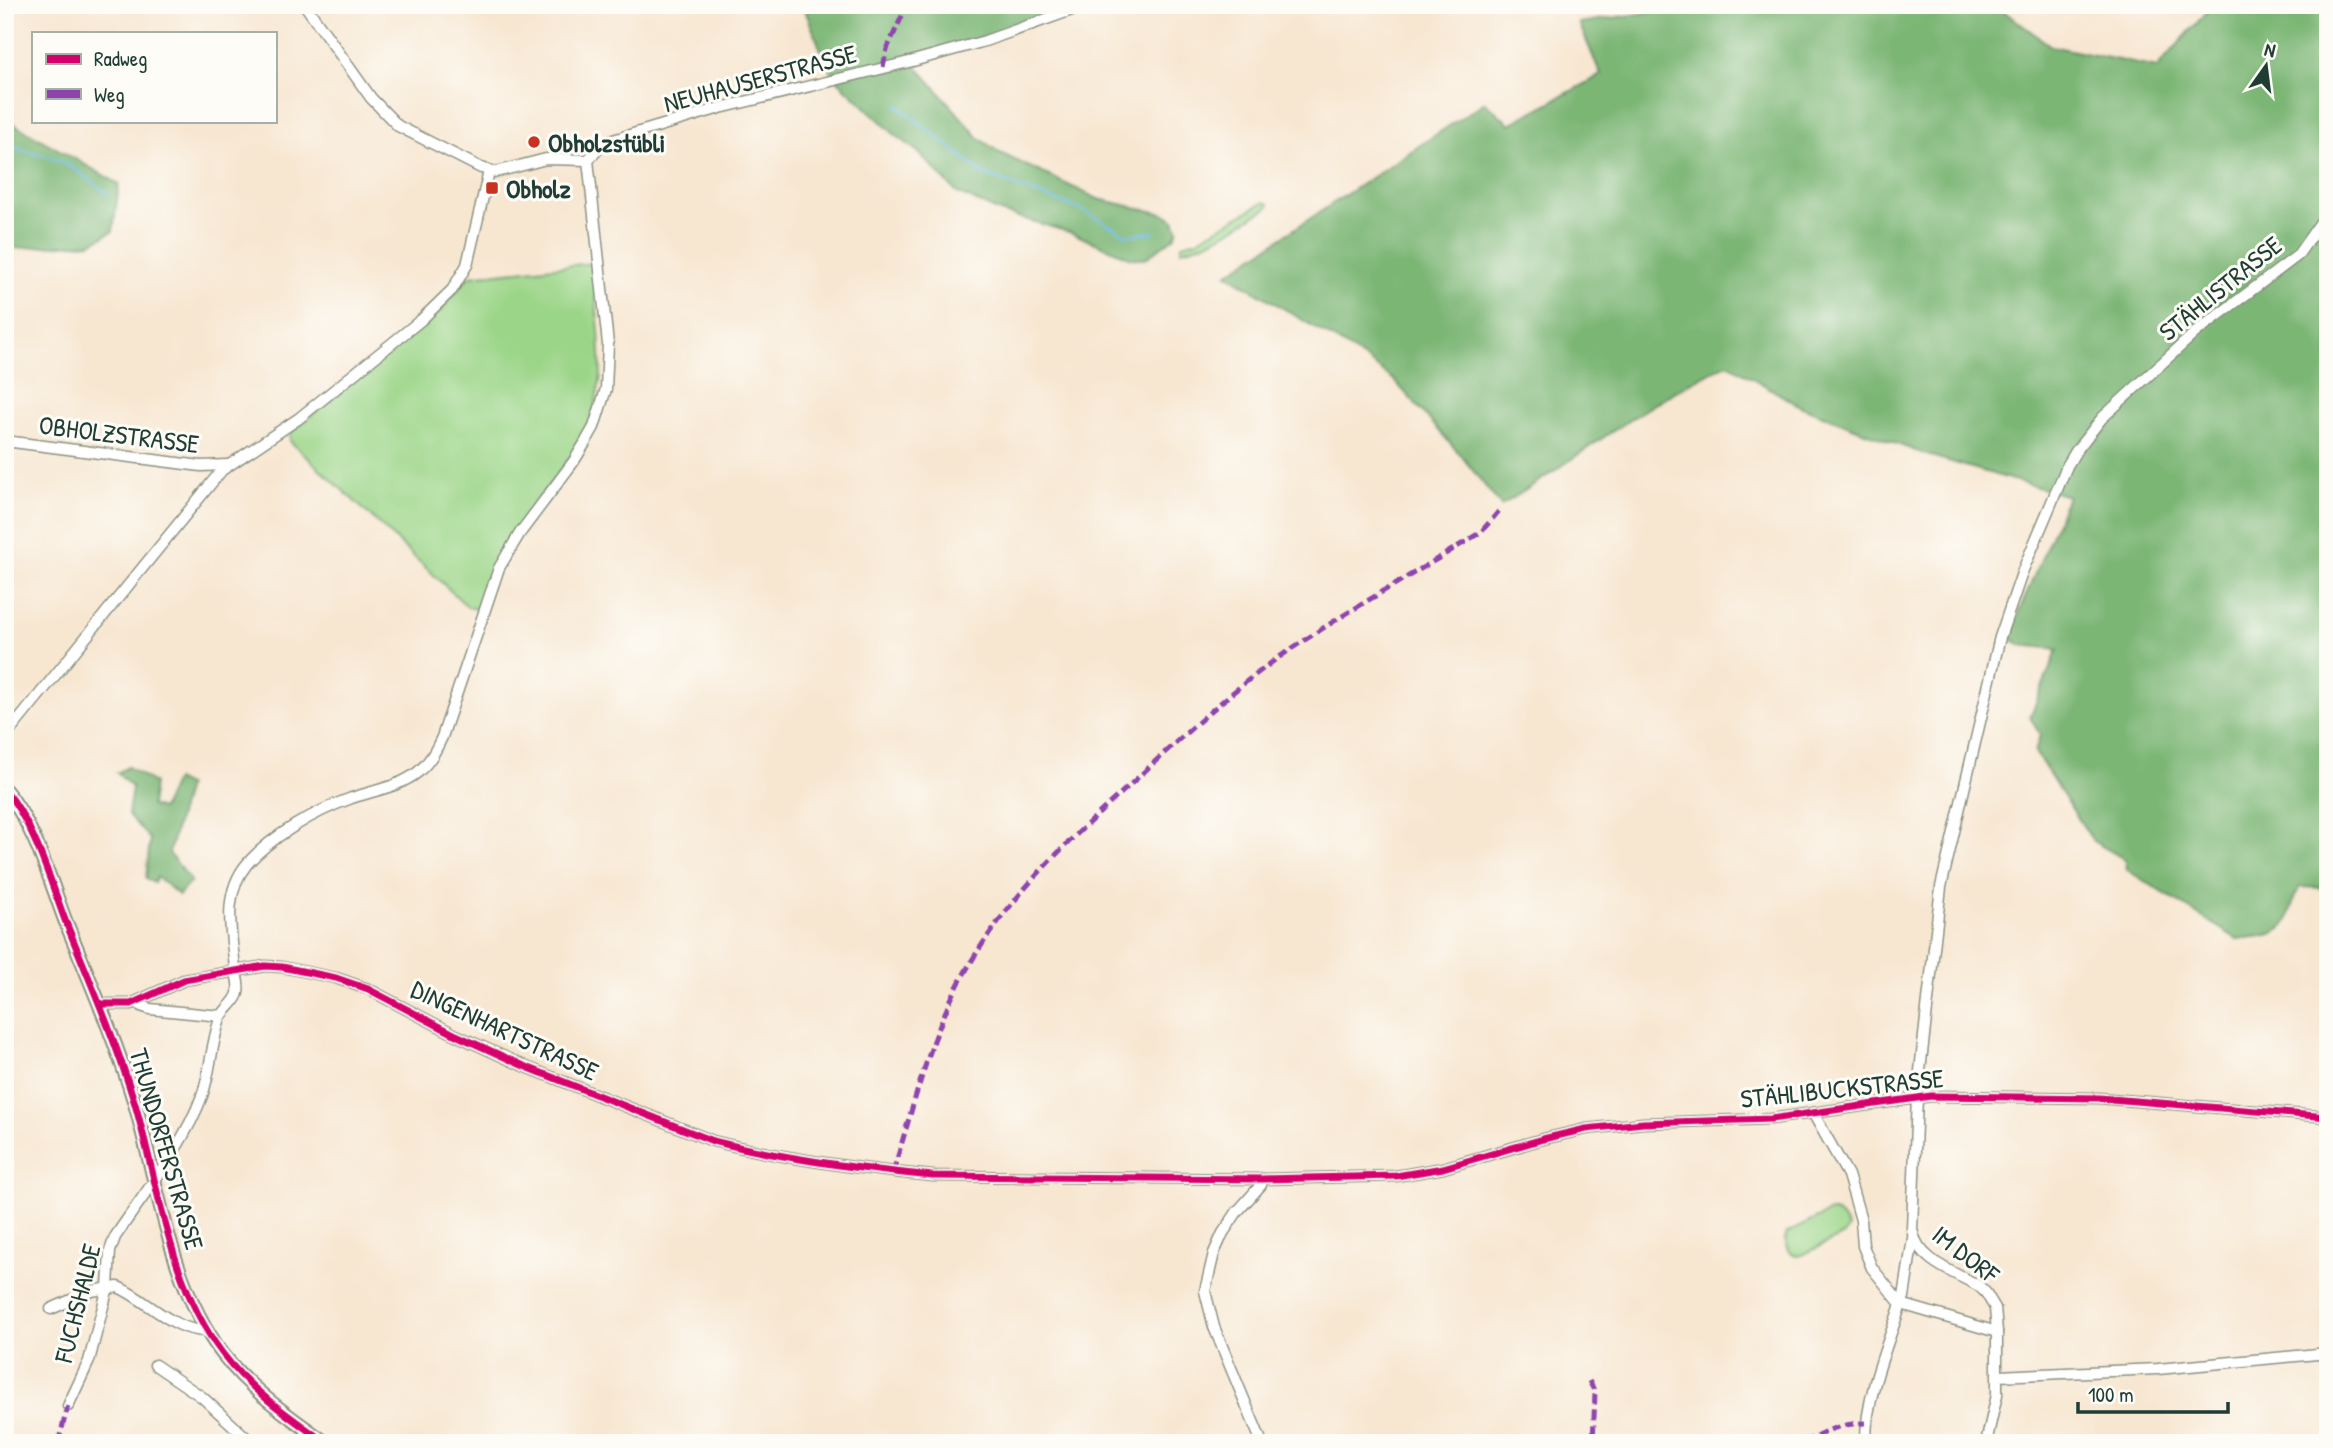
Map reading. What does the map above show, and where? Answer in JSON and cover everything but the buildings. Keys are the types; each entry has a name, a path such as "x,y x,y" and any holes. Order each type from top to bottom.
{"street":[{"path":"305,5 371,98 398,126 489,171 496,172 546,159 587,160"},
{"name":"NEUHAUSERSTRASSE","path":"587,160 601,146 613,140 720,108 985,41 1086,5"},
{"name":"FUCHSHALDE","path":"68,1406 89,1361 108,1287 110,1251 116,1237 184,1132 200,1101 221,1016 237,996 230,918 231,900 245,866 277,839 322,811 397,783 417,773 432,758 442,737 499,568 520,533 574,461 594,427 606,389 608,344 587,160"},
{"path":"5,737 210,484 229,465 298,419 421,320 452,290 467,265 489,171"},
{"name":"STÄHLISTRASSE","path":"1917,1097 1941,887 2000,637 2023,570 2071,458 2102,418 2131,390 2196,332 2297,256 2328,212"},
{"name":"OBHOLZSTRASSE","path":"5,441 202,466 229,465"},
{"name":"THUNDORFERSTRASSE","path":"5,790 29,828 100,1004 127,1078 181,1274 208,1331 237,1372 258,1392 326,1443"},
{"name":"DINGENHARTSTRASSE","path":"100,1004 122,1006 138,1002 184,980 265,966 282,967 345,981 391,1000 456,1035 524,1066 713,1141 745,1149 893,1172 955,1177 1262,1179"},
{"path":"138,1002 150,1009 221,1016"},
{"name":"STÄHLIBUCKSTRASSE","path":"1262,1179 1396,1176 1443,1168 1586,1129 1635,1124 1771,1119 1917,1097 2099,1098 2328,1118"},
{"name":"IM DORF","path":"1917,1097 1913,1238 1926,1257 1979,1286 1995,1308 1997,1395 1986,1443"},
{"path":"1813,1113 1847,1175 1861,1220 1863,1246 1872,1268 1901,1304 1997,1332"},
{"path":"1262,1179 1261,1185 1223,1233 1214,1253 1205,1291 1214,1327 1262,1443"},
{"path":"1866,1443 1866,1423 1901,1304 1913,1238"},
{"path":"51,1309 91,1291 118,1287 186,1328 208,1331"},
{"path":"1998,1376 2158,1369 2328,1353"},
{"path":"155,1365 202,1397 250,1441"}],"green space":[{"path":"803,5 1086,5 913,62 979,138 1000,153 1098,199 1165,214 1174,220 1178,230 1174,237 1145,259 1131,258 1072,233 1000,212 957,193 918,152 893,133 836,79 827,65"},
{"path":"1675,5 1995,5 2051,46 2157,68 2213,5 2272,5 2328,12 2328,888 2301,887 2287,922 2277,932 2237,939 2127,870 2126,860 2093,841 2035,752 2040,735 2030,717 2058,649 2020,645 2010,638 2068,496 1924,454 1865,432 1800,406 1730,365 1725,365 1667,396 1501,506 1459,453 1394,380 1360,355 1227,274 1485,102 1510,124 1601,75 1579,23 1665,10"},
{"path":"5,119 119,184 113,231 91,243 5,249"},
{"path":"1264,202 1269,204 1268,207 1237,226 1204,243 1181,250 1182,244 1197,240"},
{"path":"592,263 601,376 594,411 574,452 525,516 493,569 477,609 468,607 290,441 290,433 443,308 469,276"},
{"path":"128,767 154,783 151,806 162,809 175,780 187,786 169,853 191,881 179,895 157,877 154,883 146,879 150,839 128,815 132,787 117,773"},
{"path":"1830,1212 1839,1215 1845,1222 1848,1228 1844,1235 1802,1255 1797,1256 1790,1252 1785,1240 1787,1233"}],"waterway":[{"path":"897,105 985,175 1080,209 1127,235 1154,232"},
{"path":"5,141 16,148 67,165 108,194"}],"marked path":[{"path":"883,67 887,49 907,5"},
{"path":"893,1172 924,1071 952,997 997,923 1034,878 1075,836 1214,708 1254,675 1325,627 1481,532 1499,511"},
{"path":"1589,1381 1595,1392 1593,1443"},
{"path":"58,1443 68,1406"},
{"path":"1803,1443 1833,1428 1866,1423"}],"cycle path":[{"path":"5,790 24,818 40,852 120,1057 135,1104 168,1233 189,1296 222,1353 245,1379 270,1402 326,1443"},
{"path":"100,1004 131,1004 184,980 265,966 336,978 368,989 456,1035 524,1066 713,1141 823,1163 933,1176 1262,1179 1396,1176 1443,1168 1586,1129 1643,1123 1771,1119 1931,1096 2099,1098 2328,1117"}],"place":[{"name":"Obholzstübli","path":"534,142"},
{"name":"Obholz","path":"492,188"}]}
